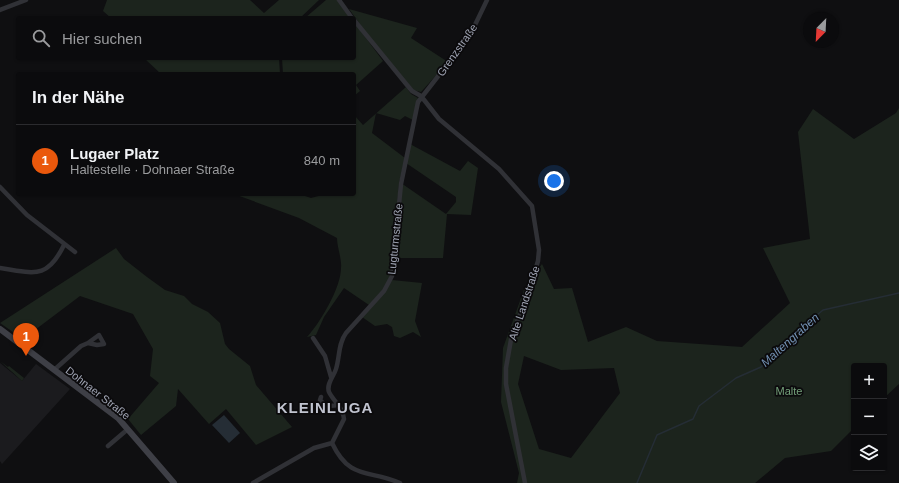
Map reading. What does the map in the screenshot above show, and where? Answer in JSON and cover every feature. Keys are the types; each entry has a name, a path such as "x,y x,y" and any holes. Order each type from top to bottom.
{"main road":[{"name":"Dohnaer Straße","path":"0,329 109,410 128,429 174,483"}],"street":[{"path":"0,10 26,0"},
{"name":"Alte Landstraße","path":"339,0 351,16"},
{"name":"Grenzstraße","path":"421,96 460,48 475,25 487,0"},
{"name":"Alte Landstraße","path":"356,23 412,91 421,96 439,120 499,169 532,206 539,250 538,261 526,300 512,334 506,372 506,384 525,483"},
{"name":"Lugturmstraße","path":"339,405 329,388 331,377 336,370 339,347 343,336 384,291 392,276 401,184 418,102 421,96"},
{"path":"0,187 27,215 75,252"},
{"path":"0,268 40,272 52,266 64,245"},
{"path":"313,338 326,356 331,377"},
{"path":"54,370 81,346 88,343"},
{"path":"253,483 314,448 332,443 344,419 343,413 339,405 328,406 322,403 320,400 321,397"},
{"path":"108,446 128,429"},
{"path":"332,443 340,457 351,468 362,474 385,477 400,483"}],"shaded area":[{"path":"0,363 22,381 36,364 70,389 2,464 0,461"},
{"path":"224,415 240,433 229,443 212,425"}],"green space":[{"path":"107,0 250,0 264,13 279,0 319,0 302,16 109,16 103,11"},
{"path":"326,0 338,0 350,16 307,16"},
{"path":"349,9 417,28 411,38 448,62 421,92 413,90 372,41 356,19 356,16 354,16"},
{"path":"356,25 383,61 356,85 356,72 283,72 282,60 356,60"},
{"path":"146,60 279,60 280,72 159,72"},
{"path":"356,85 360,91 356,94"},
{"path":"406,87 411,94 418,98 413,120 405,116 400,120 376,113"},
{"name":"Malte","path":"899,108 899,384 887,395 887,363 851,363 851,431 831,451 785,458 755,483 517,483 519,473 501,402 503,348 525,287 542,264 554,289 572,288 588,342 626,327 657,341 742,347 790,303 763,248 810,239 798,132 813,109 854,139 896,113","holes":["524,356 561,370 614,368 620,393 571,458 539,449 518,384"]},
{"path":"376,114 372,133 405,158 399,183 391,273 385,288 369,305 344,288 324,317 316,335 307,337 329,305 338,285 341,264 337,238 299,218 239,196 305,196 311,198 318,196 356,196 356,117 363,125"},
{"path":"410,144 460,171 468,161 478,168 471,215 447,214 443,258 394,258 401,183 446,214 456,202 456,197 406,163"},
{"path":"116,248 124,259 165,290 184,296 192,304 208,312 220,323 225,344 250,366 256,385 292,427 256,445 226,409 209,424 178,389 176,406 141,435 128,419 159,383 150,376 153,349 133,314 80,296 23,339 0,323"},
{"path":"392,280 422,283 415,321 421,337 413,332 400,338 394,336 392,327 387,324 375,326 362,317"},
{"path":"0,361 24,378 22,381"}],"waterway":[{"name":"Maltengraben","path":"637,483 657,435 693,419 699,406 736,378 761,367 792,336 823,310 899,293"}],"place":[{"name":"Lugaer Platz","path":"26,356"}],"district":[{"name":"KLEINLUGA","path":"325,408"}]}
